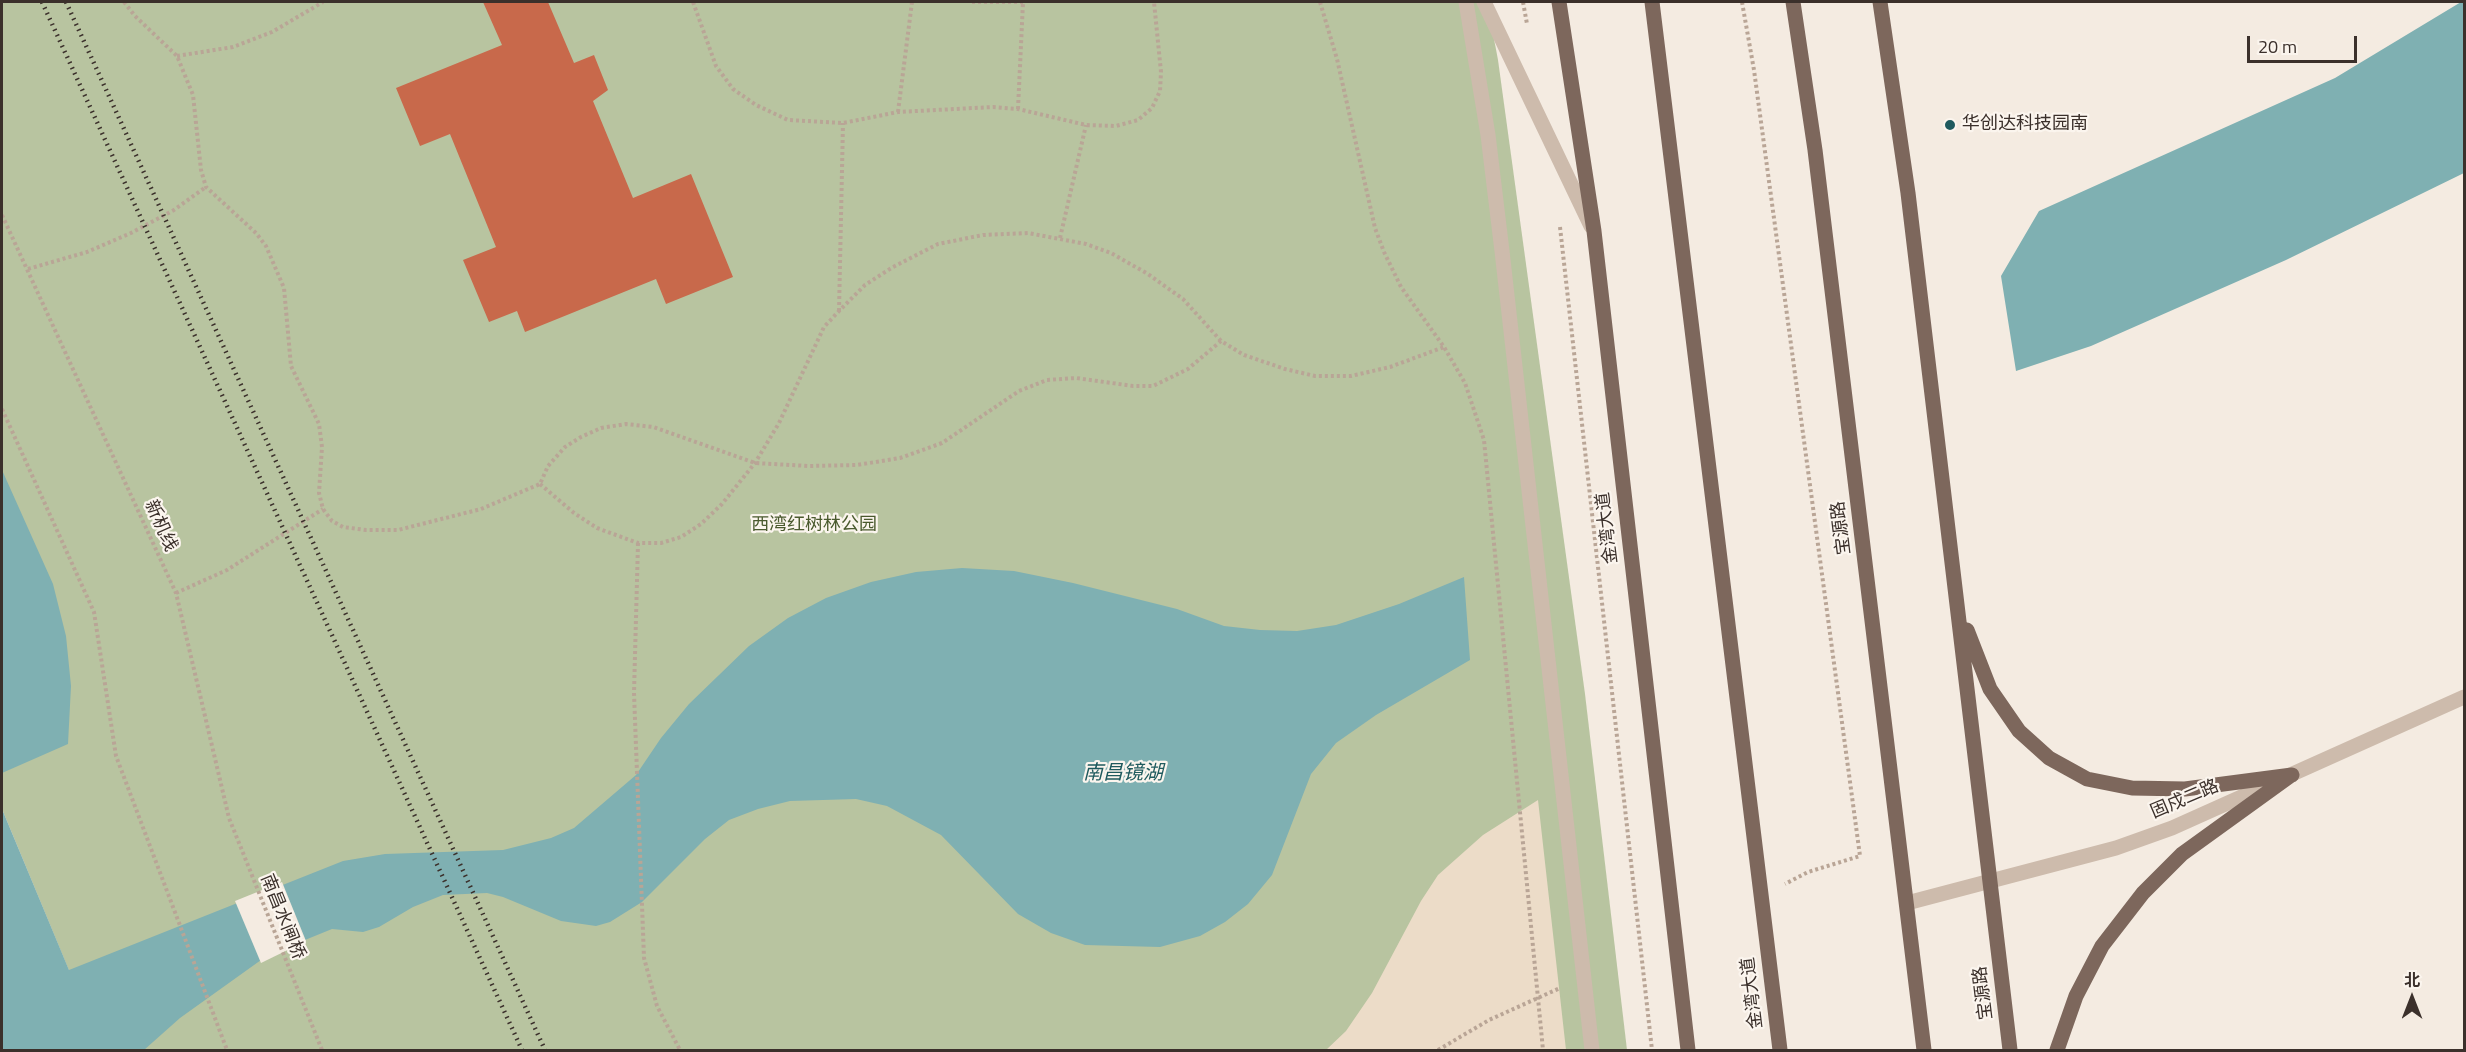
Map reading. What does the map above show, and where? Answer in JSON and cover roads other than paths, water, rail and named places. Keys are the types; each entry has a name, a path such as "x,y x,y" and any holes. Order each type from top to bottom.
{"main road":[{"name":"金湾大道","path":"1559,2 1594,231 1688,1050"},
{"name":"金湾大道","path":"1652,2 1779,1050"},
{"name":"宝源路","path":"1793,2 1817,162 1924,1050"},
{"name":"宝源路","path":"1881,2 1910,205 2010,1050"},
{"path":"1955,590 1973,649 1990,689 2019,731 2062,766 2087,779 2132,788 2185,789 2292,775"},
{"path":"2057,1050 2076,996 2102,945 2143,893 2182,854 2292,775"}],"street":[{"path":"1467,2 1499,228 1592,1050"},
{"path":"1485,2 1594,231"},
{"name":"固戍二路","path":"1907,903 2116,848 2172,828 2464,697"}],"water":[{"path":"2464,2 2464,173 2286,260 2091,346 2016,371 2001,276 2039,211 2335,78"},
{"path":"2,470 53,584 66,636 71,686 68,744 2,773"},
{"name":"南昌镜湖","path":"962,568 1014,571 1073,583 1177,609 1224,626 1297,631 1336,625 1399,604 1464,577 1470,660 1376,715 1336,743 1311,774 1272,875 1248,904 1225,922 1200,936 1160,947 1085,945 1051,933 1018,914 941,835 887,806 856,799 790,801 758,809 729,820 705,839 642,902 610,922 596,926 561,921 503,897 487,893 443,895 413,907 379,927 363,932 332,929 268,955 180,1018 144,1050 2,1050 2,809 69,970 343,861 385,854 503,850 551,838 574,828 636,775 661,738 689,704 749,646 788,618 826,598 871,582 916,572"}],"railway":[{"path":"42,2 522,1050"},
{"path":"66,2 545,1050"}],"place":[{"name":"华创达科技园南","path":"1950,125"}],"park label":[{"name":"西湾红树林公园","path":"814,526"}]}
